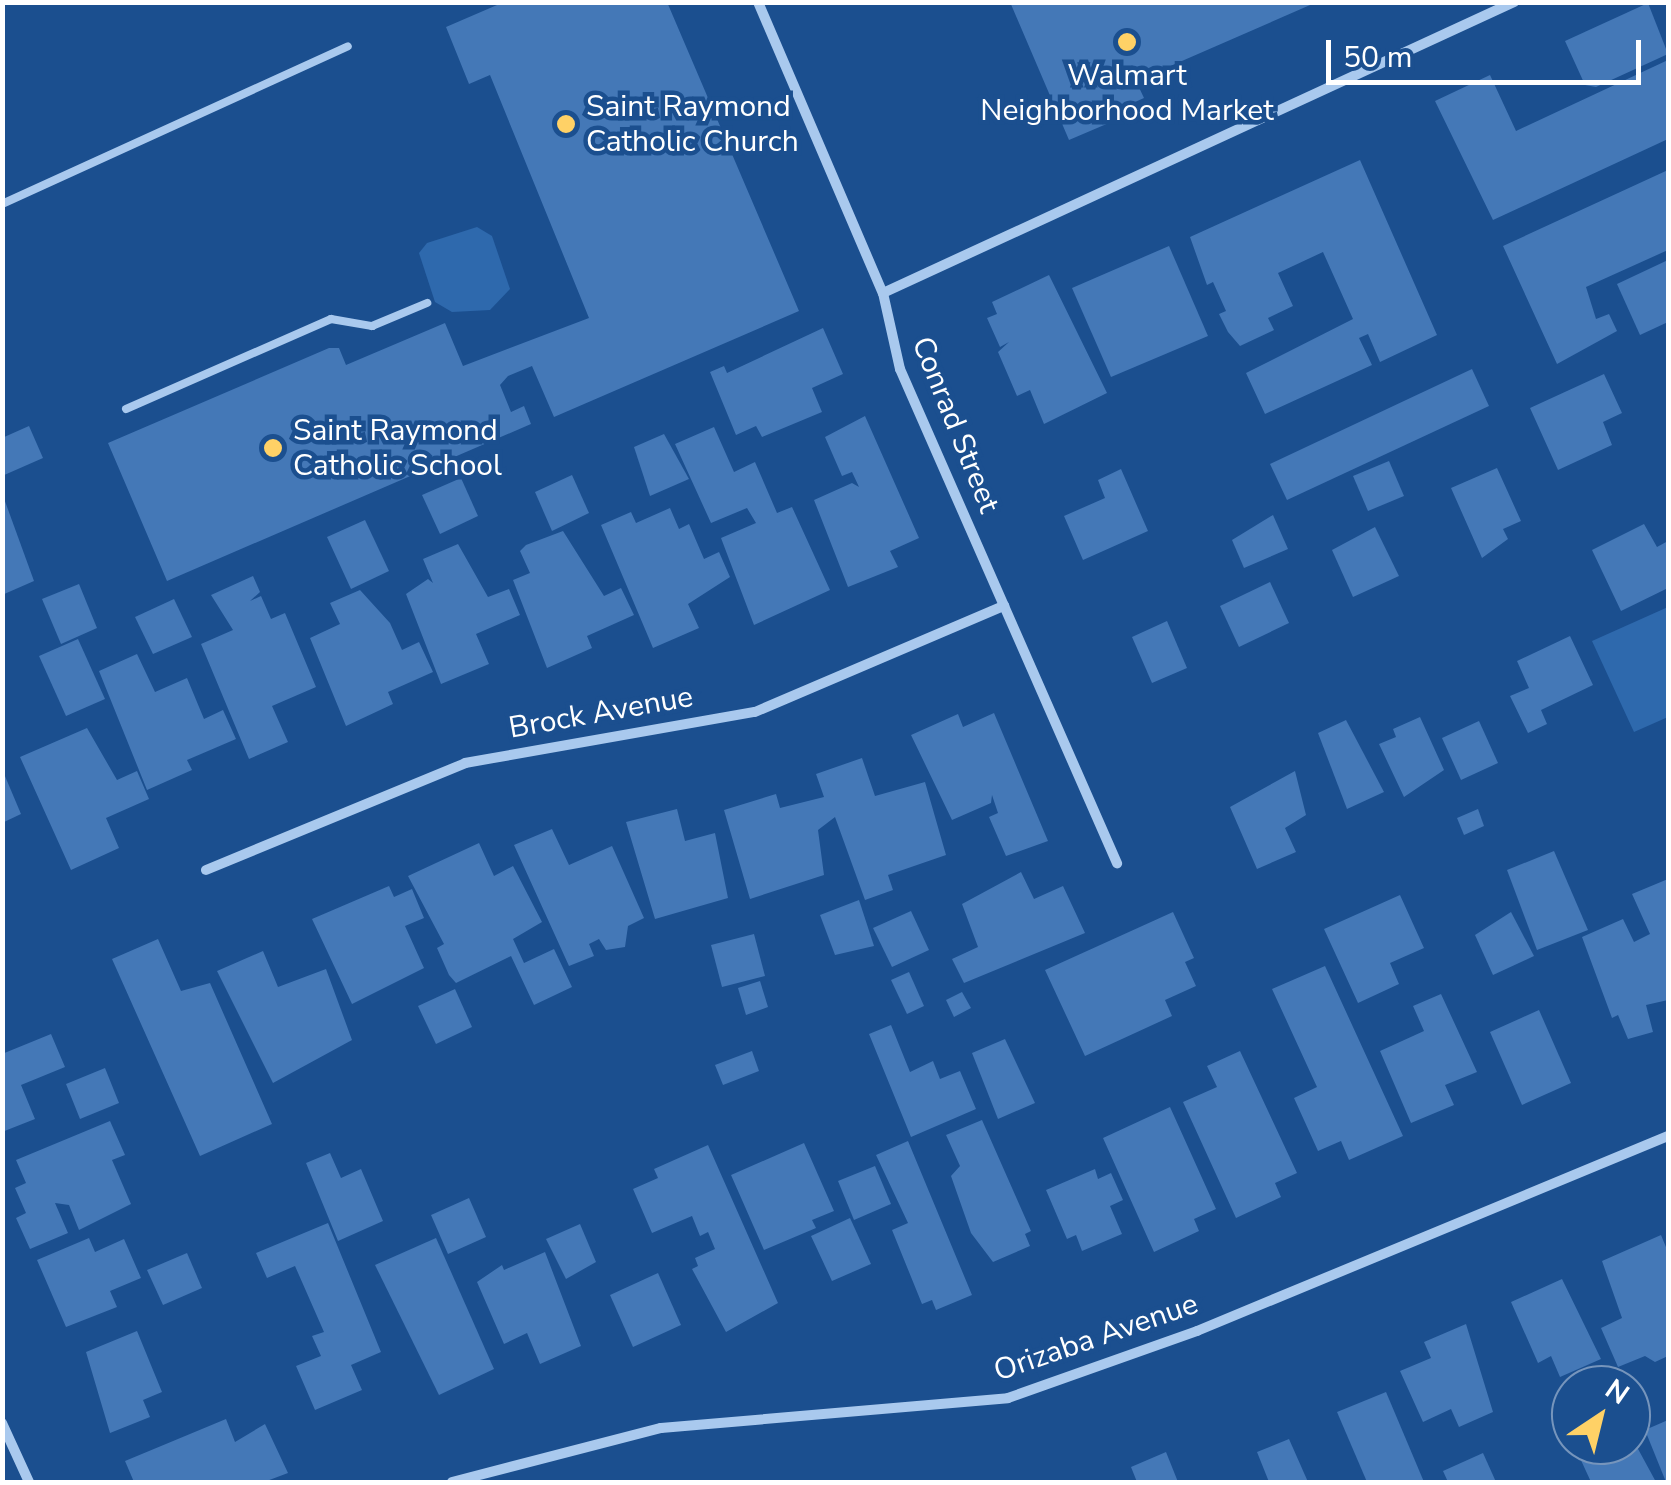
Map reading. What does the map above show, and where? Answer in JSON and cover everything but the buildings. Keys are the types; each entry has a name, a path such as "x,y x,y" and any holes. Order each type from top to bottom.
{"street":[{"name":"Conrad Street","path":"758,2 883,293 900,369 1116,863"},
{"path":"883,293 1514,2"},
{"name":"Brock Avenue","path":"206,870 465,763 755,712 1004,606"},
{"name":"Orizaba Avenue","path":"452,1482 661,1428 1008,1398 1197,1331 1668,1136"},
{"path":"2,1422 29,1482"}],"lane":[{"path":"2,204 348,46"},
{"path":"126,408 332,319 372,326 427,303"}],"shaded area":[{"path":"477,227 492,236 510,289 490,310 452,312 435,302 419,253 427,243"},
{"path":"1668,607 1668,717 1634,732 1592,641"}],"place":[{"name":"Walmart Neighborhood Market","path":"1127,42"},
{"name":"Saint Raymond Catholic Church","path":"566,124"},
{"name":"Saint Raymond Catholic School","path":"273,448"}]}
